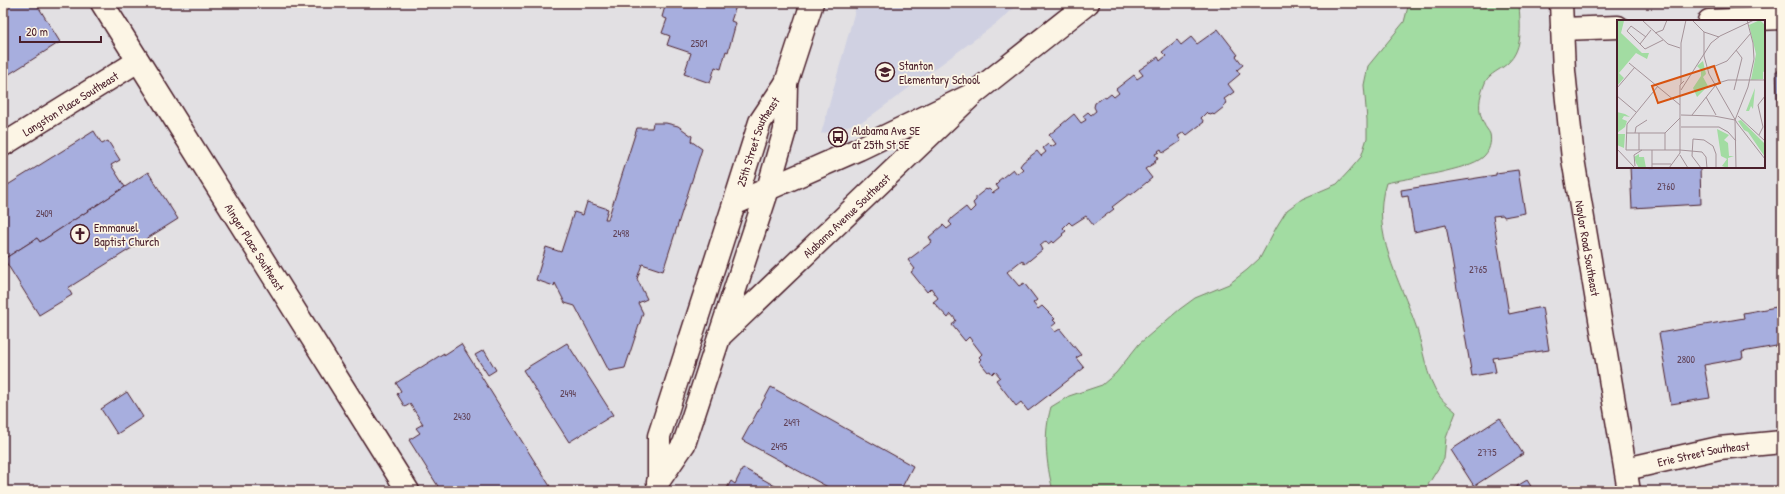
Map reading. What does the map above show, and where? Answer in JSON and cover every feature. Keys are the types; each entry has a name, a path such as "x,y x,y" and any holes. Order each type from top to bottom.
{"main road":[{"name":"Ainger Place Southeast","path":"102,3 408,491"},
{"name":"25th Street Southeast","path":"734,204 760,122 786,82 812,3"},
{"name":"Alabama Avenue Southeast","path":"719,337 973,94 1088,3"},
{"name":"Naylor Road Southeast","path":"1561,3 1573,159 1629,491"},
{"path":"1733,20 1782,18"},
{"path":"1562,29 1617,26"},
{"name":"Langston Place Southeast","path":"3,145 138,61"},
{"name":"25th Street Southeast","path":"768,189 785,130 786,82"},
{"name":"Alabama Avenue Southeast","path":"657,485 659,436 734,204 859,149 973,94"},
{"name":"Alabama Avenue Southeast","path":"657,485 684,444 768,189"},
{"name":"Erie Street Southeast","path":"1626,469 1718,448 1782,442"}],"shaded area":[{"name":"Stanton Elementary School","path":"857,3 1020,3 997,23 864,121 821,134"}],"green space":[{"path":"1409,3 1519,3 1520,21 1520,38 1515,54 1510,61 1486,80 1481,93 1480,114 1491,137 1490,147 1485,155 1476,162 1452,170 1386,183 1382,201 1384,238 1395,273 1419,335 1428,372 1440,397 1456,412 1446,438 1444,459 1426,488 1423,491 1053,491 1046,449 1047,428 1051,407 1069,396 1102,385 1116,373 1139,344 1180,309 1195,298 1229,284 1247,270 1260,258 1287,210 1302,199 1337,184 1361,157 1367,138 1364,85 1368,66 1404,22"}],"building":[{"path":"3,3 36,3 60,42 3,78 3,32 7,30 3,25"},
{"path":"666,3 737,3 731,21 736,23 728,52 726,51 721,69 715,67 710,83 684,74 691,53 667,45 670,36 662,33 667,19 662,17"},
{"path":"1218,29 1238,55 1236,56 1243,65 1237,70 1240,74 1228,84 1234,92 1224,99 1227,103 1223,106 1224,107 1214,115 1210,115 1207,112 1201,118 1204,122 1187,135 1184,132 1178,136 1181,141 1163,153 1161,149 1158,151 1159,152 1155,154 1158,159 1154,161 1156,162 1145,169 1152,178 1131,195 1129,194 1112,207 1114,209 1093,225 1086,216 1072,225 1069,222 1063,228 1066,231 1054,243 1052,241 1048,244 1046,241 1040,246 1042,250 1025,264 1022,260 1007,272 1019,286 1024,283 1037,300 1033,303 1038,309 1042,306 1055,319 1053,320 1056,323 1051,327 1055,332 1060,329 1081,355 1076,358 1084,368 1028,411 1021,402 1016,406 996,380 1000,377 995,371 992,374 990,371 988,372 979,361 981,359 979,357 982,354 969,337 965,341 952,325 956,320 951,314 948,318 933,302 938,298 931,288 927,292 911,272 915,269 908,260 932,242 929,237 943,225 947,229 952,225 949,222 952,218 966,207 970,212 975,207 973,203 976,200 976,197 986,189 989,189 993,193 999,189 996,185 999,182 998,181 1013,169 1017,174 1023,169 1020,166 1023,162 1037,151 1041,156 1046,152 1043,148 1048,144 1051,147 1056,144 1049,135 1074,114 1081,123 1086,120 1083,116 1088,112 1091,115 1096,111 1094,107 1095,103 1111,94 1114,97 1119,93 1116,89 1134,75 1137,79 1143,75 1139,70 1158,57 1160,61 1166,56 1162,52 1177,40 1181,45 1191,37 1197,44"},
{"path":"1776,71 1782,71 1782,141 1779,141"},
{"path":"653,123 666,123 678,126 692,136 691,141 702,149 663,271 642,264 637,279 647,299 638,303 643,313 625,368 609,371 575,306 565,303 555,283 554,286 536,280 546,247 561,252 574,212 583,215 587,202 608,209 605,219 608,219 637,128 652,128"},
{"path":"94,131 102,144 108,141 120,160 111,165 125,187 40,242 37,238 4,259 3,188"},
{"path":"1630,168 1700,168 1701,204 1632,208"},
{"path":"1518,170 1525,213 1504,217 1503,215 1493,216 1509,314 1542,307 1549,350 1493,358 1496,372 1472,376 1446,225 1414,232 1408,196 1402,197 1401,190 1496,175 1496,173"},
{"path":"148,172 178,219 68,288 72,295 39,315 4,259 37,238 40,242"},
{"path":"1782,306 1782,345 1742,352 1743,358 1704,365 1710,398 1671,404 1659,333 1744,318 1743,313"},
{"path":"567,343 613,415 569,442 523,370"},
{"path":"461,344 553,491 441,491 409,440 420,433 416,428 423,424 410,404 405,407 397,394 401,391 396,383"},
{"path":"484,350 496,370 488,375 475,355"},
{"path":"771,387 913,466 900,491 835,491 742,440"},
{"path":"127,392 143,417 117,434 101,409"},
{"path":"1500,418 1523,454 1474,486 1451,450"},
{"path":"743,468 784,491 730,491 727,488 731,481 735,484"},
{"path":"1527,480 1534,491 1509,491"}],"place":[{"name":"Stanton Elementary School","path":"885,72"},
{"name":"Alabama Ave SE at 25th St SE","path":"838,137"},
{"name":"Emmanuel Baptist Church","path":"80,234"}]}
